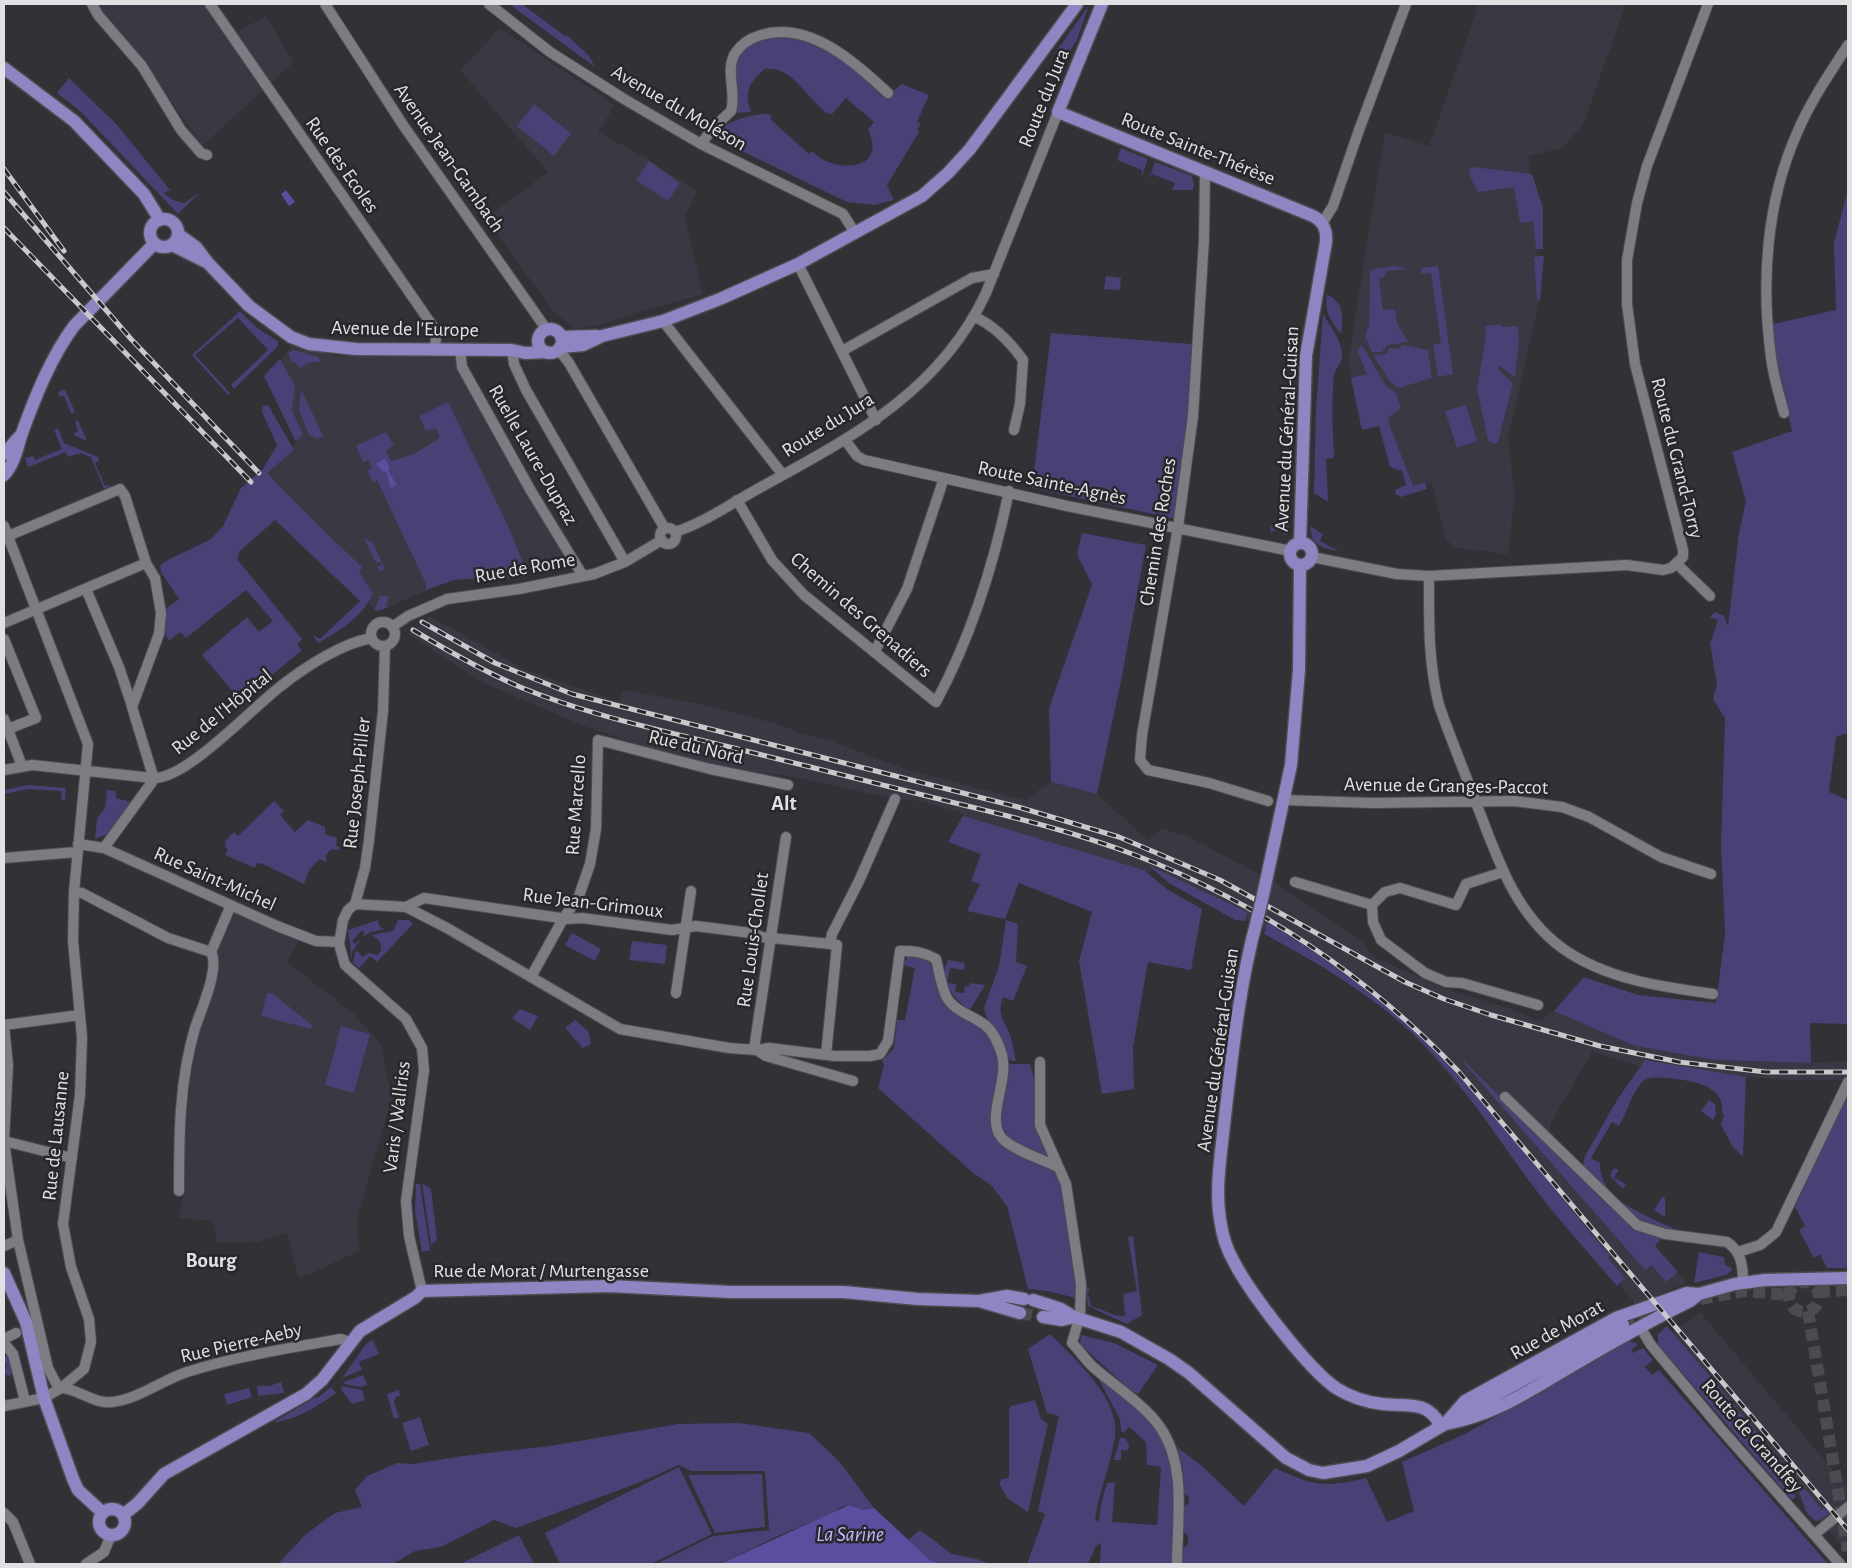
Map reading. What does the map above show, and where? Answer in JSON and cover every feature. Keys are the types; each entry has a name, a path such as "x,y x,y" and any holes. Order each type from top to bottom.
{"main road":[{"name":"Avenue de l'Europe","path":"175,240 208,263 250,306 291,337 309,344 332,348 512,350 525,353 557,347 583,345 602,336 663,321 720,299 798,264 922,196 958,163 1077,4"},
{"name":"Route du Jura","path":"1058,112 1102,4"},
{"path":"4,68 74,121 144,194 160,220"},
{"name":"Route Sainte-Thérèse","path":"1058,112 1313,216 1322,222"},
{"path":"160,220 173,222 175,240 163,248 154,244 150,230 153,224 160,220"},
{"name":"Avenue du Général-Guisan","path":"1295,547 1306,356 1326,242 1326,231 1322,222"},
{"path":"4,475 14,461 22,433 63,340 74,326 154,244"},
{"path":"556,331 557,347 541,349 543,335 556,331"},
{"name":"Avenue de l'Europe","path":"512,350 543,335"},
{"path":"4,454 22,433"},
{"path":"1308,546 1312,557 1306,564 1300,565 1292,560 1295,547 1308,546"},
{"name":"Avenue du Général-Guisan","path":"1300,565 1299,670 1291,765 1257,920 1232,1055 1218,1195 1220,1220 1227,1246 1247,1284 1316,1370 1336,1388 1365,1401 1384,1404 1405,1404 1425,1408 1436,1416 1443,1425"},
{"path":"4,1274 26,1322 44,1398 78,1490 103,1513"},
{"name":"Rue de Morat","path":"1077,1318 1121,1332 1169,1359 1189,1373 1275,1449 1297,1465 1323,1473 1367,1466 1399,1451 1443,1425 1465,1401 1616,1318 1687,1293 1699,1294 1743,1283 1848,1278"},
{"name":"Rue de Morat / Murtengasse","path":"123,1515 164,1474 306,1394 322,1380 350,1342 366,1326 416,1297 422,1291 608,1286 731,1292 843,1292 918,1299 979,1301"},
{"name":"Rue de Morat","path":"1443,1425 1472,1419 1503,1406 1640,1327 1690,1301 1699,1294"},
{"path":"979,1301 1007,1296 1028,1299 1061,1309 1077,1318"},
{"path":"979,1301 1020,1313"},
{"path":"1043,1317 1062,1320 1077,1318"},
{"path":"1443,1425 1623,1325"},
{"path":"116,1510 123,1515 125,1522 123,1529 118,1534 111,1535 103,1532 99,1524 103,1513 116,1510"}],"street":[{"path":"92,4 98,15 142,66 181,130 201,153 207,155"},
{"name":"Rue des Ecoles","path":"210,4 432,325 436,336 435,349"},
{"name":"Avenue Jean-Gambach","path":"324,4 543,335"},
{"name":"Avenue du Moléson","path":"489,4 550,52 624,99 701,144 843,214 855,233"},
{"path":"1322,222 1333,206 1406,4"},
{"name":"Route du Grand-Torry","path":"1312,557 1391,573 1429,576 1627,565 1663,570 1677,564 1682,557 1683,550 1631,344 1627,304 1627,260 1636,203 1647,166 1708,4"},
{"path":"701,144 713,128 731,111 734,93 730,71 736,52 750,38 764,34 796,33 817,42 854,63 888,93"},
{"path":"1784,413 1771,358 1768,315 1767,267 1772,211 1797,133 1848,45"},
{"name":"Route du Jura","path":"675,532 845,440 876,420 918,387 945,359 975,317 1058,112"},
{"name":"Chemin des Roches","path":"1205,172 1204,239 1193,416 1178,527 1142,735 1140,760 1148,770 1209,783 1268,801"},
{"path":"798,264 876,420"},
{"path":"842,351 972,278 994,274"},
{"path":"975,317 988,323 1012,345 1023,360 1020,404 1014,430"},
{"path":"663,321 784,474"},
{"path":"557,347 569,363 664,529"},
{"name":"Ruelle Laure-Dupraz","path":"460,349 460,358 467,375 531,491 583,576"},
{"path":"512,350 514,364 526,390 625,562"},
{"name":"Route Sainte-Agnès","path":"845,440 857,456 864,460 1009,491 1067,506 1295,547"},
{"path":"875,651 908,588 944,478"},
{"path":"8,536 120,489 125,496 144,564 155,578 161,613 159,634 132,707"},
{"name":"Chemin des Grenadiers","path":"737,500 772,560 804,595 936,702 955,668 985,584 1009,491"},
{"name":"Rue de Lausanne","path":"4,526 88,744 74,892 73,941 80,1015 80,1095 63,1224 71,1266 89,1319 91,1342 86,1365 60,1388 44,1398"},
{"path":"664,529 671,528 675,532"},
{"path":"662,540 661,534 664,529"},
{"name":"Rue de Rome","path":"392,627 408,616 447,599 519,589 583,576 625,562 662,540 666,543 673,542 676,537 675,532"},
{"path":"4,623 144,564"},
{"path":"1677,564 1710,596"},
{"path":"1429,576 1429,645 1433,683 1439,705 1503,872 1529,916 1562,948 1611,973 1650,984 1713,994"},
{"path":"86,590 119,667 153,778 149,789 104,848"},
{"path":"386,622 392,627 394,638 385,646 378,645 372,638 372,630 379,623 386,622"},
{"name":"Rue de l'Hôpital","path":"4,770 22,766 86,770 153,778 170,776 182,770 282,685 350,643 372,638"},
{"path":"4,639 36,718 8,729"},
{"name":"Rue Joseph-Piller","path":"339,943 343,920 348,910 355,904 365,868 370,839 383,711 385,646"},
{"path":"4,718 22,766"},
{"name":"Rue du Nord","path":"598,740 710,770 788,785"},
{"name":"Rue Marcello","path":"531,978 563,919 579,896 590,864 596,830 598,740"},
{"path":"826,1055 837,945 830,944 832,934 859,881 895,799"},
{"name":"Avenue de Granges-Paccot","path":"1284,800 1373,803 1514,801 1562,807 1588,817 1661,857 1711,874"},
{"name":"Rue Louis-Chollet","path":"756,1049 770,938 786,837"},
{"name":"Rue Saint-Michel","path":"4,858 77,848 104,848 316,941 339,943"},
{"path":"1503,872 1466,884 1456,905 1400,888 1385,892 1372,905 1373,922 1381,940 1425,972 1446,982 1462,983 1538,1005"},
{"path":"1295,882 1372,905"},
{"path":"676,993 691,891"},
{"path":"74,892 82,893 168,938 211,952"},
{"name":"Rue Jean-Grimoux","path":"355,904 406,908 424,898 563,919 582,918 672,930 696,926 770,938 830,944"},
{"path":"179,1191 180,1096 192,1040 215,965 211,952 231,905"},
{"path":"406,908 447,928 620,1029 729,1048 768,1048 826,1055 870,1056 880,1054 888,1041 900,951 915,951 927,954 936,959 946,997 963,1012 985,1025 994,1035 1002,1055 1004,1070 996,1110 997,1126 1001,1138 1012,1146 1058,1167"},
{"name":"Varis / Wallriss","path":"339,943 345,965 406,1019 422,1048 423,1078 406,1202 409,1236 422,1291"},
{"path":"60,1388 48,1368 35,1325 18,1240 4,1141 8,1065 4,1025 80,1015"},
{"path":"756,1049 766,1056 853,1080"},
{"path":"1040,1062 1040,1125 1066,1184 1081,1284 1072,1343 1092,1366 1160,1426 1169,1444 1175,1461 1178,1482 1177,1564"},
{"path":"1738,1252 1760,1245 1776,1232 1848,1082"},
{"path":"1505,1097 1637,1225 1665,1234 1727,1242 1738,1252 1743,1283"},
{"path":"4,1141 72,1158"},
{"path":"4,1246 18,1240"},
{"name":"Route de Grandfey","path":"1640,1327 1651,1345 1721,1430 1840,1564"},
{"path":"4,1339 16,1333"},
{"name":"Rue Pierre-Aeby","path":"60,1388 96,1400 114,1402 141,1393 181,1374 225,1362 341,1339 350,1342"},
{"path":"4,1343 13,1354 25,1401"},
{"path":"4,1406 44,1398"},
{"path":"1815,1534 1848,1507"},
{"path":"4,1513 13,1522 30,1564"},
{"path":"86,1564 104,1552 111,1535"}],"shaded area":[{"path":"98,4 203,4 226,39 265,16 294,62 202,146 137,52 104,14"},
{"path":"509,4 522,4 565,36 568,36 589,56 595,67"},
{"path":"1479,4 1626,4 1583,125 1562,148 1529,156 1540,298 1508,438 1515,496 1508,554 1457,548 1446,540 1431,482 1413,489 1388,424 1362,430 1348,361 1385,132 1429,146"},
{"path":"1089,5 1077,40 1066,57 1055,53"},
{"path":"500,28 615,105 598,132 641,155 697,192 685,217 703,294 590,327 576,329 554,313 486,218 548,172 460,70"},
{"path":"777,37 808,43 836,56 850,65 884,98 902,84 929,95 917,122 921,124 917,130 919,132 887,185 894,200 875,205 847,202 711,136 722,127 737,120 754,115 769,114 772,116 770,119 809,154 812,151 821,158 844,166 855,165 865,161 871,154 872,144 868,130 874,122 846,98 832,114 827,113 791,77 775,69 765,69 755,78 749,88 748,99 751,112 736,113 736,63 739,55 746,47"},
{"path":"69,78 117,125 170,190 164,193 173,200 184,203 200,192 178,214 81,112 57,93"},
{"path":"534,104 571,133 554,156 517,126"},
{"path":"1121,148 1148,159 1141,178 1142,170 1117,160"},
{"path":"649,161 680,183 668,201 636,180"},
{"path":"1155,162 1192,176 1193,190 1172,190 1175,183 1152,174 1148,181"},
{"path":"1469,168 1532,174 1543,208 1543,249 1536,249 1533,221 1520,223 1514,187 1478,192 1471,179"},
{"path":"1848,189 1848,733 1836,737 1829,792 1848,800 1848,1024 1810,1023 1811,1063 1715,1060 1635,1046 1554,1011 1584,977 1638,995 1716,1003 1725,934 1721,846 1725,718 1713,699 1717,684 1710,644 1718,620 1710,617 1715,612 1724,616 1728,626 1739,533 1746,501 1732,452 1792,431 1770,342 1769,325 1836,310 1834,243"},
{"path":"1544,256 1540,300 1537,300 1534,258"},
{"path":"1396,266 1406,269 1387,271 1384,277 1379,278 1383,310 1395,309 1397,323 1408,342 1388,345 1382,352 1372,352 1365,336 1369,325 1370,271"},
{"path":"1438,266 1453,374 1438,377 1433,344 1441,343 1431,273 1421,274 1421,268"},
{"path":"1106,276 1121,278 1120,290 1104,289"},
{"path":"1327,294 1337,302 1342,311 1341,334 1329,315 1326,305"},
{"path":"240,311 257,328 278,341 278,346 234,389 231,385 268,350 238,318 195,355 230,393 228,395 192,355"},
{"path":"1323,313 1337,338 1342,354 1335,373 1333,386 1334,458 1326,459 1328,502 1314,493 1316,410"},
{"path":"1501,324 1502,327 1517,326 1519,338 1515,377 1498,365 1499,370 1513,383 1498,442 1494,444 1488,440 1477,389 1486,334 1485,326"},
{"path":"1051,333 1192,344 1188,420 1176,519 1032,488"},
{"path":"292,345 335,356 457,358 574,564 446,582 377,612 247,487 297,443 265,373 281,360"},
{"path":"1362,345 1386,386 1396,393 1401,408 1390,416 1388,421 1413,486 1425,482 1427,489 1401,497 1396,494 1395,490 1406,485 1402,471 1390,467 1379,426 1362,430 1351,378 1367,374 1357,351"},
{"path":"1403,345 1428,350 1432,378 1399,388 1390,382 1373,355 1386,354 1389,348 1398,349"},
{"path":"294,350 318,357 320,362 310,362 300,368 295,362 292,363 288,353"},
{"path":"280,359 295,386 292,411 303,434 296,442 264,376"},
{"path":"65,389 75,412 71,414 64,395 60,397 58,392"},
{"path":"301,389 323,436 317,439 309,435 299,410"},
{"path":"448,402 510,530 528,576 485,581 484,578 454,580 426,590 426,584 377,480 373,483 367,470 372,468 369,460 363,462 356,446 386,432 394,445 386,451 391,461 414,454 440,438 436,428 426,431 419,416"},
{"path":"268,405 294,450 267,473 362,567 359,571 373,594 357,616 334,634 318,643 313,635 320,639 360,601 275,520 240,551 237,559 302,639 297,645 302,650 241,701 202,655 247,617 259,632 273,621 246,590 186,638 180,632 169,641 164,632 165,609 179,599 161,572 160,566 164,562 211,539 223,526 241,488 263,469 277,445 262,412 263,406"},
{"path":"1466,405 1477,441 1457,448 1445,411"},
{"path":"78,420 87,441 75,436 74,433 78,431 75,422"},
{"path":"58,428 64,443 98,457 99,461 95,463 105,486 109,485 110,487 104,489 91,457 81,453 68,457 66,452 28,467 25,458 33,456 35,460 62,449 54,430"},
{"path":"1291,493 1288,534 1284,535 1282,529 1270,532 1271,526 1279,526 1281,503"},
{"path":"1310,526 1323,534 1320,541 1339,551 1318,545 1313,538"},
{"path":"1082,533 1146,545 1122,676 1097,794 1051,782 1049,708 1092,585 1077,554"},
{"path":"364,538 373,543 385,569 380,571 377,567 381,565 381,562 376,563"},
{"path":"380,596 388,596 389,599 386,604 388,607 377,611 375,609"},
{"path":"430,616 524,669 619,702 623,690 696,703 774,723 803,734 828,740 911,771 1024,800 1051,782 1097,794 1149,841 1161,828 1189,837 1276,883 1365,944 1374,957 1444,988 1511,1009 1540,1021 1554,1011 1635,1046 1715,1060 1803,1063 1848,1061 1848,1080 1791,1080 1656,1071 1592,1052 1551,1123 1550,1131 1575,1166 1687,1283 1635,1304 1545,1187 1405,1024 1308,953 1156,870 1137,876 992,838 959,812 919,801 895,799 789,776 710,769 584,726 484,683 408,634"},
{"path":"28,785 66,788 65,800 61,800 62,791 28,789 4,794 4,790"},
{"path":"107,790 116,791 116,798 131,802 145,790 108,834 95,839 97,819 105,808"},
{"path":"274,801 284,811 280,815 295,832 308,820 325,827 325,834 337,838 336,846 339,847 339,850 331,849 326,855 326,862 320,859 309,870 304,884 263,864 257,863 255,868 225,855 228,850 225,847 226,840 234,832 238,836"},
{"path":"963,816 1144,870 1168,890 1202,909 1191,970 1148,962 1133,1048 1134,1089 1102,1094 1079,961 1092,912 1019,883 1005,919 967,911 980,884 971,881 981,854 948,842"},
{"path":"1148,865 1247,912 1245,921 1235,920 1169,883"},
{"path":"231,905 302,936 287,962 352,1012 381,1044 387,1076 393,1093 357,1219 359,1251 308,1275 298,1276 287,1233 257,1242 216,1243 215,1227 210,1221 179,1218 184,1192 180,1096 215,965 211,952"},
{"path":"378,920 380,927 385,929 371,932 364,936 362,936 365,933 362,930 352,941 355,944 361,939 352,952 352,961 348,930"},
{"path":"398,920 409,920 413,924 377,962 370,956 359,968 353,963 356,950 363,957 368,953 378,955 381,943 371,935 393,931"},
{"path":"1006,920 1018,924 1016,962 1027,966 1013,1001 1003,997 1001,1003 1002,1018 1011,1038 1016,1061 1011,1061 988,1022 984,1008 999,966"},
{"path":"1267,922 1313,951 1378,999 1438,1054 1504,1128 1610,1256 1608,1258 1625,1278 1617,1286 1565,1226 1458,1083 1423,1044 1403,1025 1354,987 1301,954 1264,934"},
{"path":"572,933 601,949 595,961 565,945"},
{"path":"632,941 667,945 665,964 629,960"},
{"path":"908,956 922,957 930,963 942,996 984,1029 991,1039 999,1059 993,1127 1035,1155 1056,1173 1064,1195 1067,1213 1073,1253 1076,1298 1047,1291 1028,1289 1007,1206 991,1185 973,1173 878,1088 884,1065 882,1061 894,1048 897,1020 905,1020 915,968 903,965"},
{"path":"948,960 965,963 964,970 950,968 947,983 956,984 955,992 964,993 965,986 969,986 970,983 985,985 970,1010 953,995 946,982 945,967"},
{"path":"267,993 272,993 312,1025 311,1029 261,1016"},
{"path":"520,1009 538,1016 530,1030 512,1018"},
{"path":"575,1020 589,1032 591,1044 583,1048 565,1028"},
{"path":"341,1026 370,1034 354,1093 325,1085"},
{"path":"1006,1059 1010,1064 1030,1064 1036,1085 1049,1157 1038,1154 1014,1142 1006,1133 1001,1122 1000,1098"},
{"path":"1645,1060 1746,1077 1743,1157 1732,1146 1721,1125 1724,1114 1722,1113 1722,1103 1712,1090 1695,1082 1656,1078 1647,1079 1641,1083 1619,1126 1612,1122 1591,1158 1600,1163 1601,1175 1606,1185 1621,1201 1642,1214 1675,1229 1679,1233 1641,1223 1586,1171 1583,1164 1585,1156 1617,1100"},
{"path":"1464,1061 1629,1224 1641,1232 1661,1239 1655,1246 1678,1272 1666,1282 1652,1265 1645,1270"},
{"path":"1848,1093 1848,1268 1827,1268 1820,1254 1814,1258 1799,1230 1805,1226 1795,1207 1834,1119"},
{"path":"1709,1100 1715,1104 1716,1114 1713,1120 1701,1111"},
{"path":"1613,1169 1619,1169 1614,1178 1626,1184 1623,1189 1610,1176"},
{"path":"422,1183 431,1189 437,1240 431,1245"},
{"path":"416,1184 420,1184 430,1250 422,1252 415,1211"},
{"path":"1663,1196 1665,1199 1665,1217 1654,1210"},
{"path":"1133,1236 1142,1315 1127,1324 1088,1306 1086,1288 1090,1289 1087,1295 1089,1296 1091,1307 1125,1316 1123,1294 1137,1291 1128,1237"},
{"path":"1699,1252 1724,1257 1725,1265 1732,1268 1732,1270 1726,1275 1694,1283"},
{"path":"1700,1312 1848,1488 1848,1553 1661,1339"},
{"path":"1667,1326 1787,1468 1796,1497 1792,1500 1658,1345 1658,1334"},
{"path":"1050,1334 1094,1380 1111,1408 1115,1423 1113,1447 1095,1519 1099,1522 1101,1504 1107,1483 1115,1482 1112,1522 1157,1525 1161,1467 1147,1465 1146,1442 1129,1427 1124,1433 1121,1431 1120,1419 1097,1376 1142,1414 1163,1442 1172,1470 1174,1518 1172,1564 1100,1564 1101,1543 1096,1546 1088,1564 1027,1564 1045,1514 1038,1511 1059,1416 1047,1413 1028,1349"},
{"path":"1081,1335 1114,1343 1158,1365 1138,1394 1130,1390 1080,1344"},
{"path":"373,1340 379,1354 359,1362 362,1370 342,1378 366,1344"},
{"path":"1629,1341 1638,1344 1631,1350 1633,1353 1643,1348 1653,1360 1645,1367 1652,1375 1659,1370 1828,1564 1183,1564 1183,1549 1188,1544 1188,1537 1184,1532 1184,1507 1189,1503 1189,1497 1184,1493 1183,1469 1177,1447 1203,1467 1244,1506 1275,1468 1299,1479 1319,1484 1340,1483 1366,1478 1387,1522 1414,1511 1402,1462 1465,1434"},
{"path":"8,1356 17,1373 8,1376 4,1372 7,1364 4,1363 4,1357"},
{"path":"363,1375 367,1385 361,1387 344,1384 344,1382"},
{"path":"281,1382 284,1393 258,1396 257,1386 269,1386"},
{"path":"342,1386 362,1390 365,1400 352,1404 341,1389"},
{"path":"331,1387 336,1393 323,1402 298,1416 274,1422 317,1398"},
{"path":"249,1388 252,1397 227,1405 224,1394"},
{"path":"399,1390 400,1396 396,1397 394,1402 399,1417 394,1419 387,1394"},
{"path":"1035,1400 1041,1419 1048,1424 1028,1512 1007,1498 999,1483 1002,1479 1009,1478 1009,1409 1011,1406"},
{"path":"420,1417 429,1445 411,1451 402,1423"},
{"path":"739,1423 809,1433 839,1461 874,1508 864,1510 849,1505 841,1507 829,1515 778,1536 720,1564 656,1564 713,1536 769,1530 765,1471 691,1471 679,1465 638,1483 516,1528 494,1520 441,1547 415,1551 393,1564 278,1564 306,1534 335,1513 362,1507 355,1490 367,1476 397,1463 413,1464 462,1456 550,1446 678,1424"},
{"path":"1120,1438 1125,1438 1129,1445 1128,1450 1121,1450 1121,1460 1114,1460"},
{"path":"679,1467 712,1534 651,1564 560,1564 545,1533"},
{"path":"762,1474 765,1527 715,1533 688,1475"},
{"path":"1794,1476 1822,1510 1824,1508 1830,1513 1816,1522 1806,1512"},
{"path":"920,1530 952,1554 977,1559 990,1564 941,1564 930,1560 908,1540"},
{"path":"519,1535 534,1564 460,1564"}],"water":[{"path":"286,190 295,202 289,206 281,194"},
{"path":"385,458 390,468 388,471 397,485 391,488 386,471 383,472 376,464"},
{"name":"La Sarine","path":"849,1505 864,1510 874,1508 930,1560 941,1564 720,1564"}],"tunnel":[{"path":"1804,1282 1810,1283 1818,1291 1819,1297 1818,1303 1810,1311 1804,1312 1798,1311 1790,1303 1789,1297 1790,1291 1798,1283 1804,1282"},
{"path":"1818,1292 1848,1290"},
{"path":"1700,1299 1744,1291 1789,1295"},
{"path":"1623,1325 1662,1310"},
{"path":"1808,1311 1848,1551"},
{"path":"1020,1313 1043,1317"}],"railway":[{"path":"4,169 64,251"},
{"path":"4,192 131,339 259,473"},
{"path":"4,228 251,482"},
{"path":"422,622 495,663 572,694 1018,807 1119,837 1220,880 1405,982 1444,999 1491,1015 1600,1046 1679,1062 1766,1072 1848,1072"},
{"path":"413,630 506,681 546,697 628,722 1067,832 1135,855 1181,874 1268,919 1349,974 1387,1004 1459,1072 1848,1530"}],"district":[{"name":"Alt","path":"784,804"},
{"name":"Bourg","path":"211,1261"}]}
